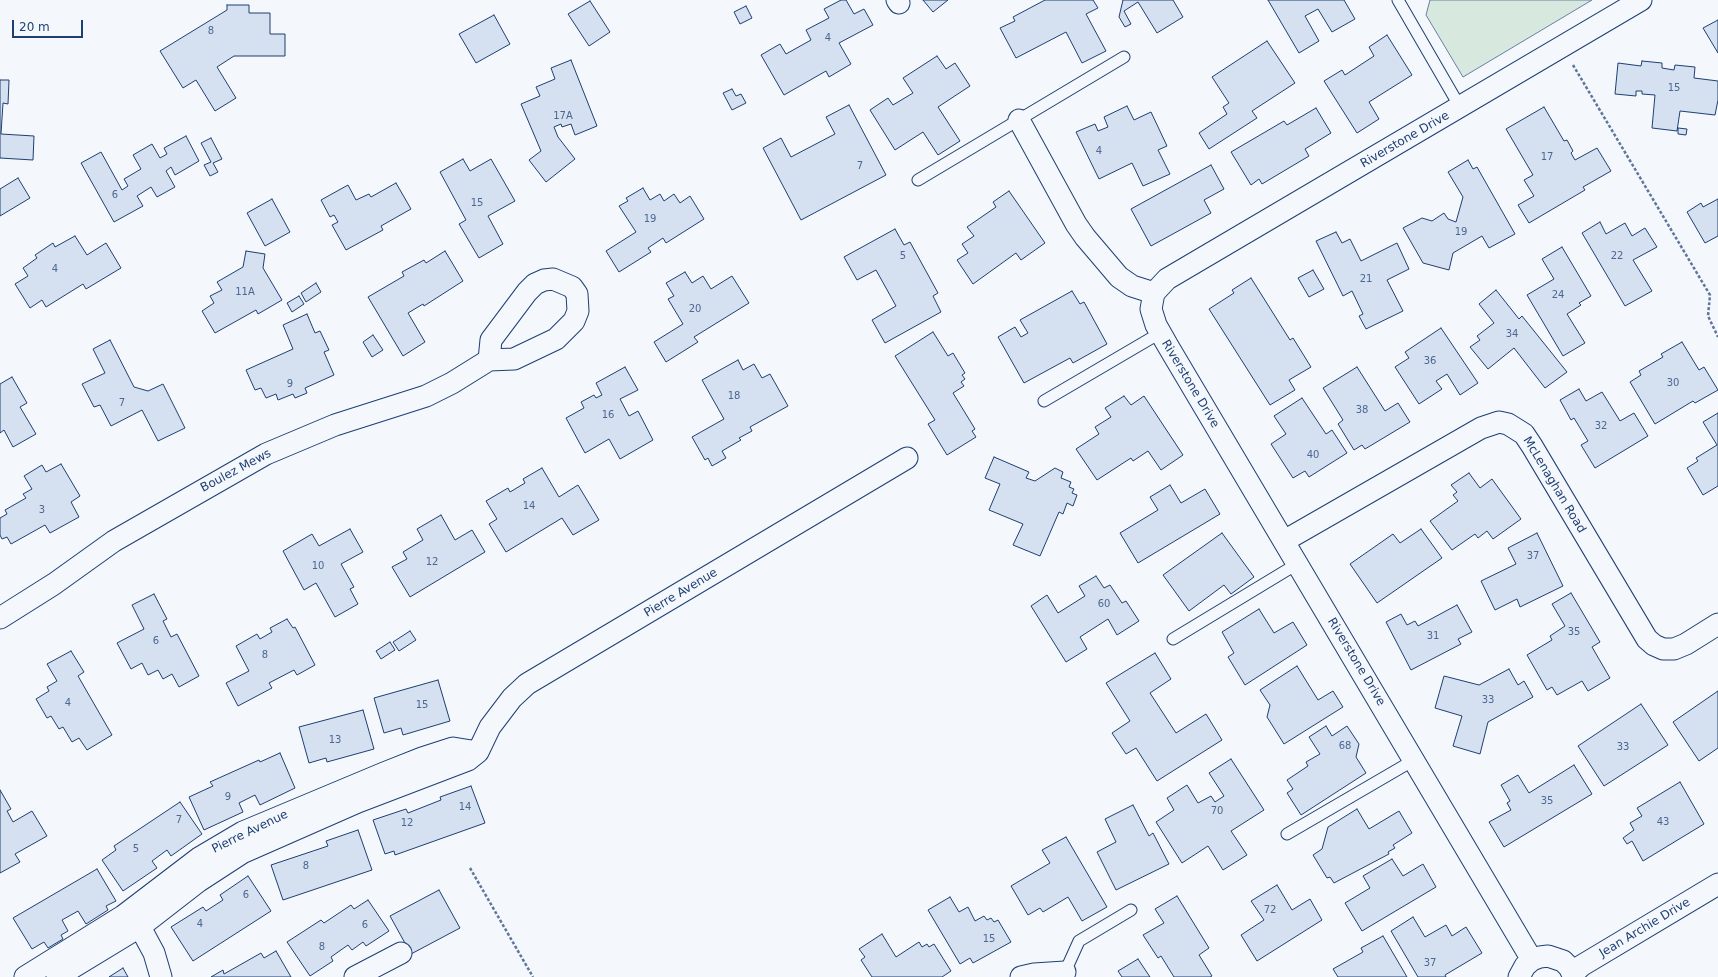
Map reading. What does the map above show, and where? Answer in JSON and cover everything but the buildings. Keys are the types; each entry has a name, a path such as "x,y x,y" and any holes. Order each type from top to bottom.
{"street":[{"name":"Riverstone Drive","path":"1532,960 1160,332 1151,309 1154,292 1167,279 1641,0"},
{"path":"1019,120 1072,218 1085,237 1119,277 1132,286 1154,292"},
{"path":"553,279 572,287 578,294 578,311 574,321 566,331 542,346 514,360 489,360 491,340 527,292 535,284 544,280 553,279"},
{"name":"Boulez Mews","path":"0,618 54,584 114,541 266,454 335,425 426,396 452,383 489,360"},
{"name":"McLenaghan Road","path":"1284,541 1481,428 1495,423 1508,424 1524,434 1532,446 1646,639 1663,649 1674,649 1686,644 1718,624"},
{"name":"Pierre Avenue","path":"25,977 136,918 199,881 242,853 358,802 468,760 478,752 490,727 512,698 527,684 907,458"},
{"name":"Jean Archie Drive","path":"1574,975 1582,966 1718,884"},
{"path":"136,918 154,953 161,977"},
{"name":"Pierre Avenue","path":"56,977 136,918"},
{"path":"355,977 401,953"},
{"path":"1519,977 1525,966 1532,960 1540,957 1556,958 1569,967 1574,975"},
{"path":"1021,977 1034,974 1065,972"}],"lane":[{"path":"1398,0 1460,107"},
{"path":"918,180 1124,57"},
{"path":"1044,401 1160,332"},
{"path":"1173,639 1298,564"},
{"path":"1287,834 1414,760"},
{"path":"1065,972 1079,941 1131,910"}],"path":[{"path":"1571,61 1710,295 1708,316 1718,337"},
{"path":"470,868 533,977"}],"shaded area":[{"path":"1430,0 1592,0 1463,77 1426,15"}]}
